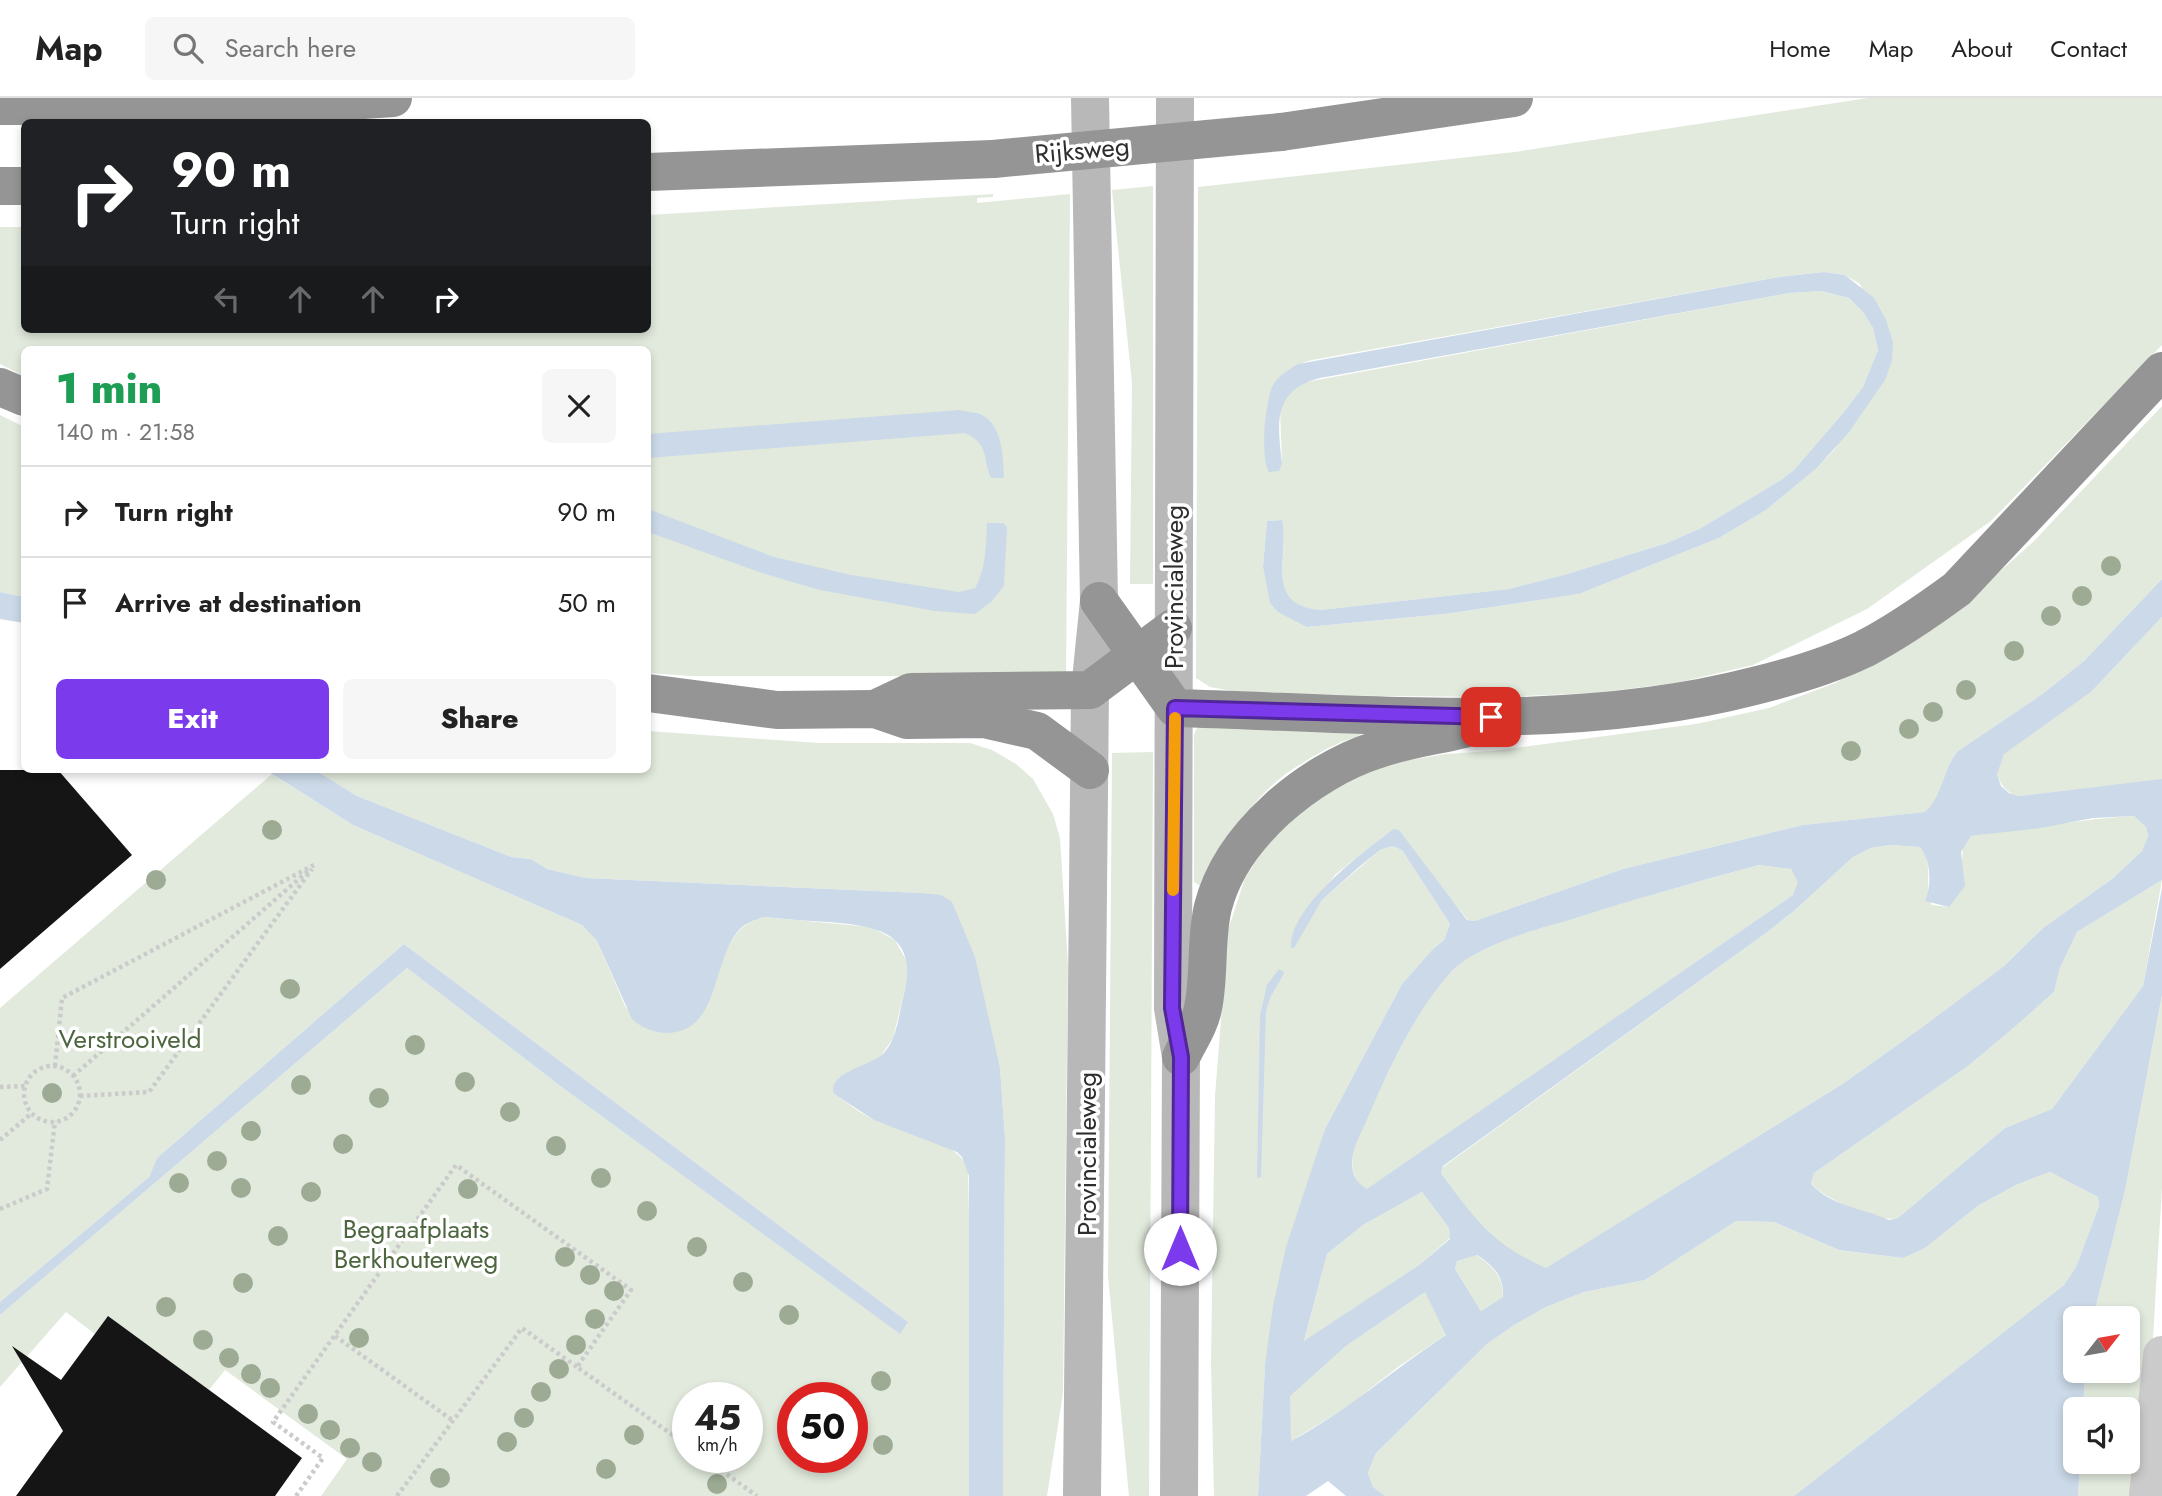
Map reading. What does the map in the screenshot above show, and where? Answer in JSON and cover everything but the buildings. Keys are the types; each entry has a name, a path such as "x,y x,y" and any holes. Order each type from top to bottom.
{"highway":[{"path":"0,106 274,106 393,98"},
{"name":"Rijksweg","path":"651,172 993,159 1281,132 1514,98"},
{"path":"0,186 21,186"},
{"path":"1099,601 1175,708 1518,717 1664,705 1723,694 1793,676 1863,649 1918,618 1957,589 2162,372"},
{"path":"0,387 21,396"},
{"path":"875,709 911,692 1090,691 1173,628"},
{"path":"651,693 777,710 875,709 907,720 984,719 1037,731 1090,770"},
{"path":"1181,1057 1203,1010 1213,907 1231,864 1254,830 1303,788 1344,763 1376,750 1518,717"}],"main road":[{"name":"Provincialeweg","path":"1082,1496 1090,691 1099,601 1090,98"},
{"name":"Provincialeweg","path":"1175,98 1172,1008 1181,1057 1179,1496"}],"street":[{"path":"2148,1496 2161,1371"}],"path":[{"path":"55,1066 62,998 314,865"},
{"path":"73,1076 314,865"},
{"path":"80,1096 149,1092 314,865"},
{"path":"55,1066 63,1068 73,1076 79,1086 80,1096 75,1110 69,1116 46,1121 32,1113 25,1098 26,1086 32,1074 39,1069 55,1066"},
{"path":"0,1087 26,1086"},
{"path":"0,1140 32,1113"},
{"path":"0,1209 47,1189 55,1121"},
{"path":"296,1496 323,1458 273,1422 456,1165 631,1290 577,1367"},
{"path":"397,1496 522,1328 672,1435"},
{"path":"335,1336 452,1420"},
{"path":"725,1473 757,1496"}],"green space":[{"path":"1868,98 2162,98 2162,345 1991,521 1867,609 1753,665 1676,683 1593,693 1502,697 1255,695 1210,687 1196,678 1198,187 1515,152","holes":["1824,272 1845,275 1860,284 1892,361 1834,450 1817,468 1766,510 1719,538 1579,594 1445,614 1307,627 1263,566 1267,521 1281,520 1285,589 1291,599 1302,606 1320,610 1509,589 1667,543 1701,528 1794,470 1863,387 1878,350 1873,328 1863,312 1849,298 1821,291 1789,293 1301,383 1287,394 1280,409 1282,463 1265,457 1265,425 1269,397 1275,385 1295,366 1312,360 1779,277"]},
{"path":"1153,186 1153,584 1130,584 1132,383 1112,190"},
{"path":"993,194 993,197 977,198 977,203 1070,194 1066,676 691,676 651,673 651,346 21,346 21,374 0,364 0,227 21,227 21,333 651,333 651,215"},
{"path":"2162,406 2162,579 2084,661 2041,695 1958,751 1932,806 1926,812 1803,825 1623,869 1475,921 1468,920 1393,829 1336,874 1310,905 1313,915 1322,900 1380,850 1392,846 1402,850 1450,924 1444,940 1402,984 1325,1129 1308,1186 1265,1365 1258,1496 1214,1496 1211,1363 1215,1096 1228,930 1245,878 1281,822 1374,766 1445,754 1492,751 1696,724 1769,708 1835,683 1908,642 1969,599 2033,542"},
{"path":"0,415 21,426 21,596 0,592"},
{"path":"2162,617 2162,803 2105,786 2019,796 2008,791 1996,772 1993,760 2091,692"},
{"path":"1198,725 1366,730 1319,753 1275,782 1239,824 1200,886 1194,882 1194,735"},
{"path":"651,731 819,743 970,743 992,750 1016,764 1033,779 1053,814 1060,838 1068,965 1063,1393 1047,1496 1003,1496 1005,1138 1000,1068 921,893 586,878 547,869 531,859 511,857 357,796 320,773 651,773"},
{"path":"1153,752 1149,1496 1129,1496 1108,1276 1112,753"},
{"path":"272,774 353,825 582,925 597,941 626,1008 663,1033 682,1029 696,1020 712,993 730,944 740,930 751,922 764,917 871,927 895,940 906,960 908,977 893,1038 881,1056 834,1094 871,1118 942,1144 962,1159 968,1169 971,1304 969,1496 321,1496 347,1459 225,1370 209,1390 108,1316 95,1334 66,1312 0,1387 0,1315 407,968 559,1085 899,1333 908,1322 404,944 157,1158 149,1177 0,1302 0,1008"},
{"path":"2134,816 2146,827 2148,836 2142,851 2112,879 2043,928 2004,966 1844,1083 1545,1269 1513,1252 1483,1230 1441,1173 1443,1167 1766,933 1853,857 1871,848 1890,845 1920,847 1927,860 1928,891 1932,905 1949,907 1962,861 1963,845 1971,836"},
{"path":"1759,865 1791,869 1799,882 1793,895 1367,1190 1359,1183 1352,1165 1355,1146 1363,1127 1414,1022 1438,987 1462,962 1505,940 1636,899"},
{"path":"2162,880 2143,986 2052,1109 2005,1128 1898,1218 1878,1217 1853,1208 1811,1184 1814,1173 1968,1066 2054,992 2060,968 2077,932"},
{"path":"2162,995 2162,1188 2150,1387 2140,1460 2140,1397 2084,1397 2084,1383 2140,1383 2140,1306 2096,1306 2125,1191"},
{"path":"2050,1172 2098,1197 2099,1206 2076,1267 2064,1285 1794,1496 1385,1496 1373,1487 1368,1473 1376,1453 1487,1344 1546,1307 1584,1292 1645,1280 1736,1221 1774,1222 1839,1250 1903,1258 1925,1248 1979,1205 2018,1184"},
{"path":"1422,1192 1449,1228 1450,1238 1419,1265 1304,1342 1327,1254 1363,1225"},
{"path":"1476,1255 1496,1272 1503,1290 1503,1297 1481,1311 1455,1269 1457,1261"},
{"path":"1425,1292 1447,1334 1398,1367 1347,1407 1291,1441 1289,1396 1346,1346"},
{"path":"2079,1474 2138,1474 2135,1496 2078,1496"}],"water":[{"path":"1824,272 1845,275 1874,298 1886,320 1893,342 1892,361 1885,380 1849,432 1817,468 1766,510 1719,538 1579,594 1445,614 1307,627 1278,612 1270,603 1263,566 1267,521 1282,520 1285,589 1291,599 1302,606 1320,610 1509,589 1667,543 1701,528 1794,470 1863,387 1878,350 1873,328 1863,312 1849,298 1821,291 1789,293 1320,378 1305,383 1286,399 1279,421 1282,463 1279,471 1269,472 1264,442 1270,392 1278,378 1298,364 1779,277"},
{"path":"960,410 982,415 994,427 1000,443 1004,478 991,478 982,447 965,433 651,458 651,434"},
{"path":"651,510 774,557 851,575 959,592 975,588 979,581 985,557 987,523 1003,523 1007,527 1004,586 991,602 975,614 935,611 820,590 759,572 651,533"},
{"path":"2162,579 2162,617 2091,692 2004,754 1997,774 2001,786 2009,793 2019,796 2162,779 2162,880 2077,932 2060,968 2054,992 1968,1066 1814,1173 1811,1184 1838,1202 1889,1220 1898,1218 2005,1128 2052,1109 2143,986 2162,888 2162,995 2125,1191 2096,1306 2063,1306 2063,1383 2084,1383 2084,1397 2063,1397 2063,1474 2079,1474 2078,1496 1794,1496 2064,1285 2076,1267 2099,1206 2098,1197 2050,1172 2018,1184 1979,1205 1925,1248 1903,1258 1839,1250 1774,1222 1736,1221 1645,1280 1584,1292 1546,1307 1487,1344 1376,1453 1368,1473 1373,1487 1385,1496 1346,1496 1328,1481 1306,1496 1258,1496 1265,1365 1273,1306 1286,1247 1325,1129 1402,984 1444,940 1450,924 1402,850 1392,846 1380,850 1322,900 1294,948 1291,948 1294,932 1302,915 1330,881 1393,829 1399,830 1467,920 1475,921 1623,869 1803,825 1925,812 1936,798 1958,751 2041,695 2084,661","holes":["2134,816 2146,827 2148,836 2142,851 2112,879 2043,928 2004,966 1844,1083 1546,1268 1497,1239 1475,1217 1441,1173 1443,1166 1766,933 1853,857 1871,848 1890,845 1920,847 1924,852 1929,873 1929,888 1925,901 1949,907 1965,886 1961,852 1971,836 2041,828 2093,818","1759,865 1791,869 1798,882 1793,895 1367,1189 1359,1183 1352,1167 1354,1150 1383,1084 1413,1024 1438,988 1463,962 1491,946 1524,934","1422,1192 1449,1228 1450,1239 1419,1265 1304,1341 1327,1254 1363,1225","1477,1255 1488,1263 1500,1277 1503,1297 1481,1311 1455,1269 1457,1261","1425,1292 1446,1335 1351,1404 1291,1441 1290,1396 1346,1346"]},
{"path":"0,592 21,596 21,622 0,619"},
{"path":"271,773 320,773 357,796 511,857 531,859 547,869 586,878 921,893 941,895 952,902 975,957 1000,1068 1005,1138 1003,1496 969,1496 969,1176 962,1157 957,1152 874,1120 834,1094 833,1087 837,1080 877,1058 888,1048 899,1018 907,973 905,957 899,945 890,936 863,926 764,917 752,921 740,929 731,942 713,992 697,1021 684,1030 666,1033 653,1031 632,1019 597,941 582,925 353,825"},
{"path":"404,944 908,1322 900,1334 559,1085 407,968 0,1315 0,1302 149,1177 157,1158"},
{"path":"1279,969 1284,972 1266,1012 1261,1177 1257,1178 1260,1015 1267,985"}],"slow traffic":[{"path":"1173,890 1175,718"}],"route":[{"path":"1180,1249 1181,1057 1172,1008 1175,708 1491,717"}],"park label":[{"name":"Verstrooiveld","path":"130,1039"},
{"name":"Begraafplaats Berkhouterweg","path":"416,1244"}]}
